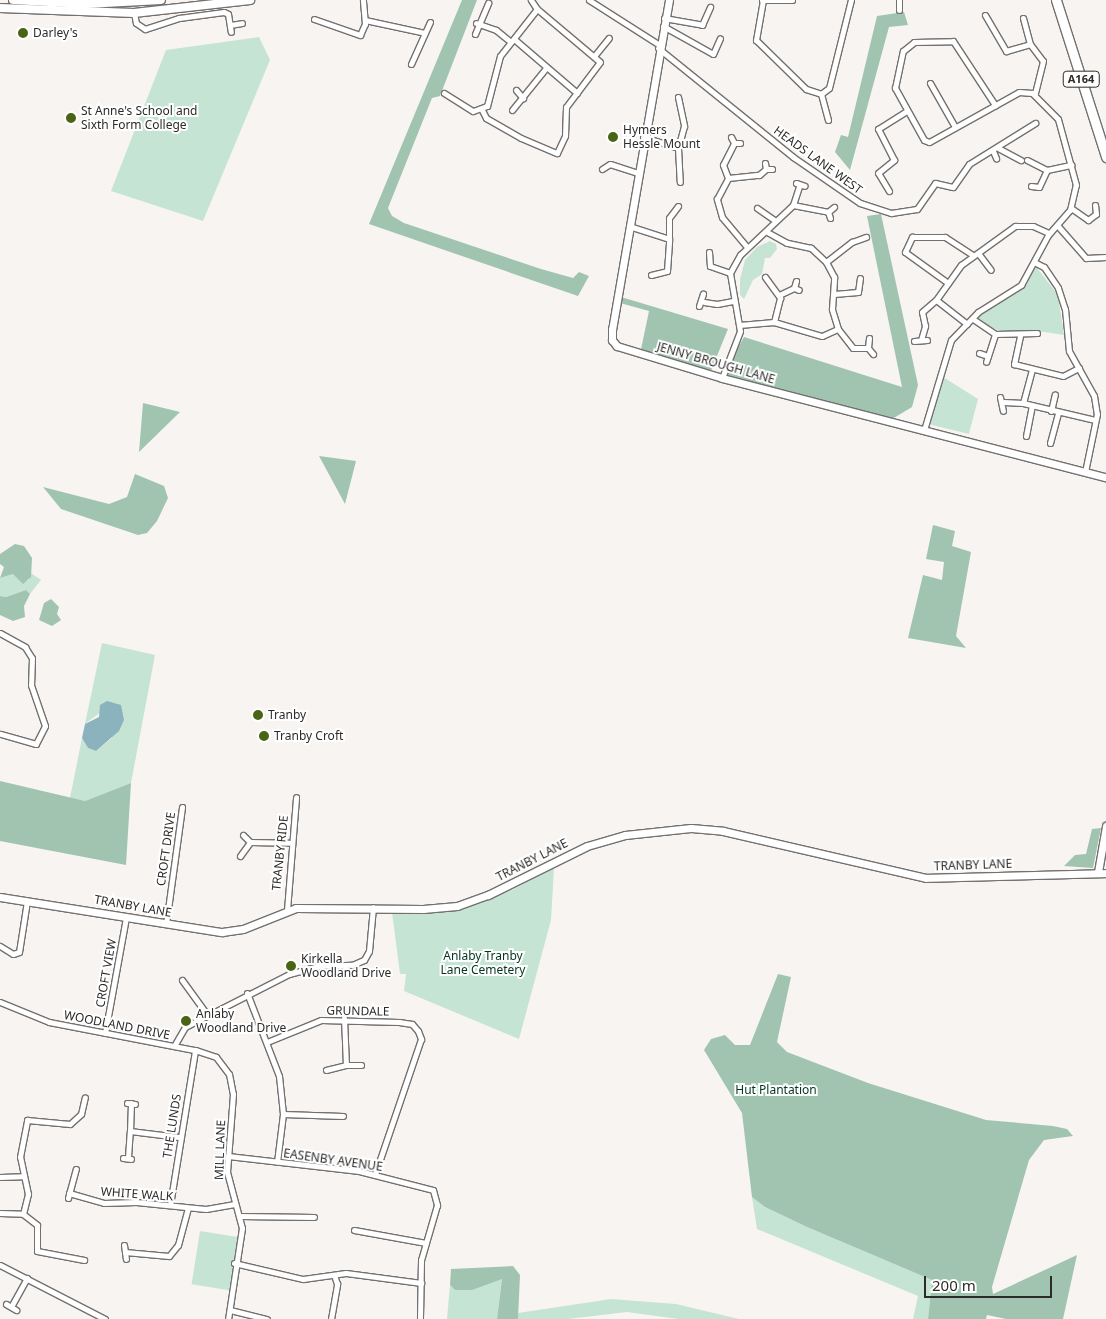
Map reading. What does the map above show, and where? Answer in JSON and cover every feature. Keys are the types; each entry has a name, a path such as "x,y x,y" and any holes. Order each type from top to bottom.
{"highway":[{"name":"A164","path":"1056,0 1106,157"}],"main road":[{"path":"13,0 86,4 161,0"},
{"path":"0,8 134,13 250,0"},
{"name":"JENNY BROUGH LANE","path":"669,0 658,46 612,340 624,349 722,378 1106,477"},
{"path":"1102,872 1106,826"},
{"name":"TRANBY LANE","path":"0,897 222,932 243,929 287,910 373,907 399,910 457,906 497,891 587,846 625,835 676,828 723,831 926,878 1102,872"}],"street":[{"path":"314,19 358,35 365,20 363,0"},
{"path":"589,0 658,46"},
{"path":"792,0 762,0 756,40 806,89 821,94"},
{"path":"821,94 829,88 851,0"},
{"path":"899,0 900,10"},
{"path":"475,34 488,3"},
{"path":"444,93 473,111 482,110 490,100 500,56 513,40 535,3 594,56 600,66 566,107 565,136 558,153 521,138 486,118 482,110"},
{"path":"664,18 702,26 710,8"},
{"path":"134,13 136,23 145,29 179,18 214,12 228,14 231,32"},
{"path":"985,15 1006,51 1030,44"},
{"path":"1023,18 1030,44 1043,61 1035,94"},
{"path":"365,20 425,33"},
{"path":"411,64 430,22"},
{"path":"230,25 242,23"},
{"path":"478,23 513,40 577,93"},
{"path":"662,26 714,54 720,38"},
{"path":"594,56 609,38"},
{"path":"924,430 951,340 972,319 1014,292 1034,262 1049,234 1071,208 1076,190 1058,119 1035,94 1019,92 955,127 926,141 907,111 894,81 903,51 914,42 945,38 960,47 995,105"},
{"name":"HEADS LANE WEST","path":"658,46 793,157 860,202 891,213 917,209 935,183 954,188 968,164 996,150 1017,132 1036,123"},
{"path":"512,110 546,68"},
{"path":"930,83 955,127"},
{"path":"516,90 522,98"},
{"path":"821,94 828,120"},
{"path":"678,97 684,126 678,148 683,174 680,182"},
{"path":"889,191 878,173 894,160 878,129 907,111"},
{"path":"643,137 678,148"},
{"path":"728,178 723,166 732,140 740,143"},
{"path":"996,158 996,150 1047,170 1070,164"},
{"path":"602,168 610,164 637,173"},
{"path":"728,178 759,175 768,167"},
{"path":"1031,186 1039,187 1047,170"},
{"path":"728,178 717,199 720,213 747,247"},
{"path":"722,378 738,339 739,326 733,301 730,273 747,247 767,232 774,220 793,205 797,185 805,186"},
{"path":"793,205 829,215 834,206"},
{"path":"1071,208 1088,220 1096,214 1095,205"},
{"path":"651,275 664,275 668,265 669,218 675,213 678,206"},
{"path":"756,208 774,220"},
{"path":"922,312 936,300 948,283 975,254 1020,225 1049,234"},
{"path":"629,226 669,239"},
{"path":"1057,226 1086,258 1106,257"},
{"path":"767,232 787,242 811,248 826,262 834,277 832,309 838,329 854,348 868,348"},
{"path":"826,262 858,244 866,237"},
{"path":"948,283 905,252 912,237 945,237 975,254 992,270"},
{"path":"709,252 708,267 730,273"},
{"path":"1034,262 1044,267 1058,288 1065,309 1068,351 1094,396 1095,420 1085,472"},
{"path":"764,276 779,295 774,322"},
{"path":"834,294 859,294 860,278"},
{"path":"779,295 797,289 796,281"},
{"path":"703,294 701,304 733,301"},
{"path":"936,300 967,324"},
{"path":"914,340 924,340 925,326 921,306"},
{"path":"972,319 995,334 1020,336 1038,333"},
{"path":"739,326 774,322 812,335 822,336 838,329"},
{"path":"979,353 987,359 995,334"},
{"path":"1020,336 1014,364 1063,376 1079,368"},
{"path":"869,338 868,348 873,354"},
{"path":"1023,403 1032,369"},
{"path":"1052,411 1055,394"},
{"path":"1000,397 1004,402 1023,403 1058,413 1095,420"},
{"path":"1002,411 1004,402"},
{"path":"1026,436 1032,406"},
{"path":"1050,444 1058,413"},
{"path":"0,633 25,647 33,660 30,683 44,720 44,735 35,744 0,734"},
{"name":"TRANBY RIDE","path":"287,910 290,843 296,797"},
{"name":"CROFT DRIVE","path":"166,924 182,807"},
{"path":"243,835 250,842 290,843"},
{"path":"240,856 250,842"},
{"path":"0,946 13,954 19,952 27,901"},
{"name":"WOODLAND DRIVE","path":"0,1002 49,1022 174,1046 185,1027 247,993 302,970 364,960 369,951 373,907"},
{"name":"CROFT VIEW","path":"105,1033 126,917"},
{"path":"190,978 183,981 206,1014"},
{"path":"247,993 267,1042 278,1076 282,1114 277,1162"},
{"path":"344,1018 346,1065"},
{"name":"GRUNDALE","path":"267,1042 322,1020 344,1018 412,1024 421,1039 375,1174"},
{"name":"MILL LANE","path":"174,1046 216,1057 228,1074 233,1094 228,1156 229,1186 240,1216 228,1319"},
{"name":"THE LUNDS","path":"170,1205 179,1137 195,1050"},
{"path":"326,1070 346,1065 361,1066"},
{"path":"23,1214 28,1194 20,1157 27,1120 70,1124 81,1114 85,1096"},
{"path":"127,1158 131,1103"},
{"path":"282,1114 341,1116 338,1123"},
{"path":"130,1131 179,1137"},
{"name":"EASENBY AVENUE","path":"228,1156 375,1174 433,1190 437,1205 426,1244"},
{"name":"WHITE WALK","path":"76,1169 68,1195 104,1203 170,1205 188,1208 217,1209 235,1204"},
{"path":"0,1177 23,1176"},
{"path":"125,1252 169,1256 178,1245 188,1208"},
{"path":"0,1213 23,1214 37,1226 37,1251 84,1260"},
{"path":"240,1216 314,1217"},
{"path":"307,1216 307,1223"},
{"path":"354,1230 426,1244 421,1260 420,1319"},
{"path":"124,1245 126,1258"},
{"path":"234,1263 303,1279 346,1273 421,1283"},
{"path":"0,1265 105,1319"},
{"path":"331,1319 337,1284 334,1275"},
{"path":"11,1306 27,1278"},
{"path":"230,1310 263,1318"}],"green space":[{"path":"462,0 477,0 440,96 432,98 388,208 392,216 404,223 541,269 573,278 579,272 589,276 578,296 369,224"},
{"path":"904,12 908,25 889,27 850,170 835,152 841,135 848,137 877,16"},
{"path":"259,37 270,60 203,221 111,191 166,50"},
{"path":"881,214 918,385 912,407 892,419 728,377 726,369 744,337 902,387 867,216"},
{"path":"770,241 776,244 777,249 770,258 765,258 762,274 753,280 744,299 740,295 740,279 745,260 757,247"},
{"path":"1034,264 1058,295 1064,335 1031,330 1005,333 977,321 975,317 1016,293"},
{"path":"621,297 728,329 710,373 640,354 649,311 620,303"},
{"path":"943,377 978,399 969,434 928,424"},
{"path":"143,403 180,412 139,452"},
{"path":"319,456 356,461 345,504"},
{"path":"135,474 164,486 168,498 157,521 147,533 138,535 61,509 43,487 109,504 127,497"},
{"path":"933,525 955,531 952,546 971,552 956,636 966,648 908,638 923,575 942,580 944,562 926,559"},
{"path":"15,544 24,546 32,558 31,577 23,584 13,574 0,578 4,567 0,564 0,554"},
{"path":"31,573 41,580 30,594 26,590 6,597 0,596 0,578 13,574 28,581"},
{"path":"26,590 30,594 24,606 25,617 13,621 0,615 0,596 6,597"},
{"path":"51,599 59,607 57,614 61,620 52,626 39,620 44,603"},
{"path":"102,643 155,655 131,783 85,801 70,798 82,738 88,748 96,751 112,738 101,712 85,724"},
{"path":"0,781 85,801 131,783 126,865 0,841"},
{"path":"1101,828 1093,868 1064,866 1075,855 1086,854 1092,829"},
{"name":"Anlaby Tranby Lane Cemetery","path":"554,868 551,920 519,1039 404,991 406,974 400,974 392,912 453,911 512,890"},
{"name":"Hut Plantation","path":"778,974 791,977 777,1042 787,1052 868,1083 986,1120 1053,1126 1067,1129 1073,1136 1044,1140 1029,1160 992,1287 993,1294 1077,1255 1063,1319 1006,1319 987,1315 986,1319 928,1319 932,1280 807,1227 765,1207 752,1197 742,1113 704,1050 711,1039 725,1035 735,1045 750,1045"},
{"path":"752,1197 765,1207 807,1227 932,1280 928,1319 913,1319 918,1296 757,1229"},
{"path":"200,1231 238,1237 229,1290 192,1284"},
{"path":"513,1266 520,1275 518,1319 497,1319 502,1279 472,1290 455,1290 450,1285 451,1269"},
{"path":"502,1279 497,1319 447,1319 450,1285 455,1290"},
{"path":"611,1299 676,1304 739,1319 678,1319 627,1312 568,1319 518,1319 518,1313"}],"water":[{"path":"107,701 121,705 124,720 119,731 96,751 88,748 82,738 85,724 99,717 100,705"}],"place":[{"name":"Darley's","path":"23,33"},
{"name":"St Anne's School and Sixth Form College","path":"71,118"},
{"name":"Hymers Hessle Mount","path":"613,137"},
{"name":"Tranby","path":"258,715"},
{"name":"Tranby Croft","path":"264,736"},
{"name":"Kirkella Woodland Drive","path":"291,966"},
{"name":"Anlaby Woodland Drive","path":"186,1021"}]}
